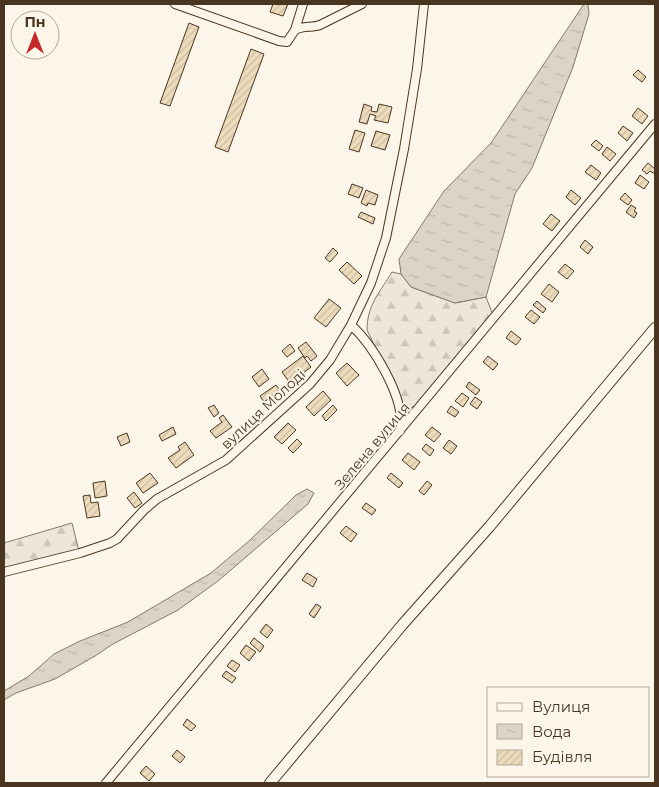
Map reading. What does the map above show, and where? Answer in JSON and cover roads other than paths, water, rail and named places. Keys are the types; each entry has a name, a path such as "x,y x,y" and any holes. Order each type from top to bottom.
{"street":[{"path":"174,4 279,41 287,42 294,30 303,4"},
{"path":"294,30 301,27 320,25 362,4"},
{"name":"вулиця Молоді","path":"4,572 101,547 117,538 144,510 158,499 226,460 283,410 310,384 325,366 351,325 371,283 386,238 404,149 417,69 424,4"},
{"name":"Зелена вулиця","path":"106,783 655,124"},
{"path":"351,325 369,345 389,381 402,418 400,432"},
{"path":"270,783 403,624 490,526 655,328"}],"water":[{"path":"584,4 588,4 589,14 573,67 532,168 515,194 486,297 455,303 411,287 401,274 399,259 444,191 491,143"},
{"path":"307,489 314,493 308,504 218,581 178,610 113,644 55,679 16,693 4,700 4,691 29,676 54,654 80,641 128,622 211,573 249,541 296,495"}]}
